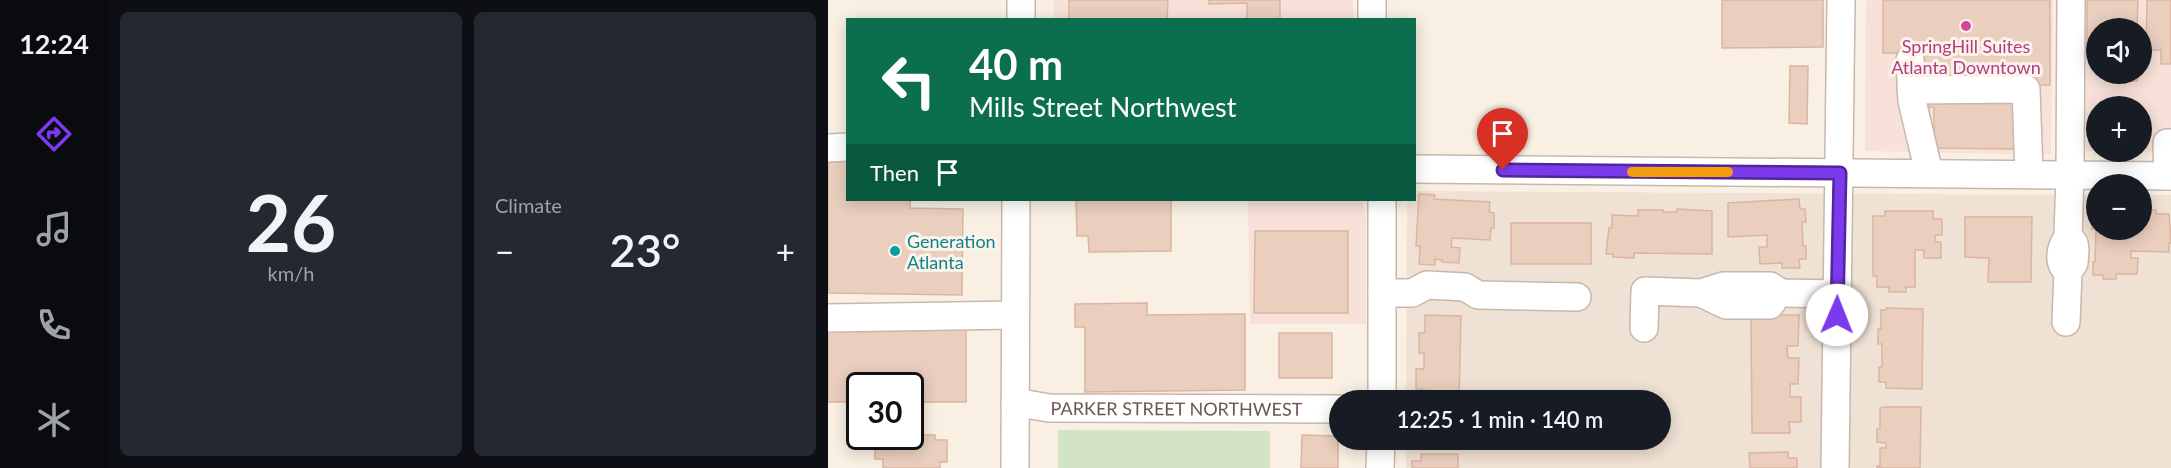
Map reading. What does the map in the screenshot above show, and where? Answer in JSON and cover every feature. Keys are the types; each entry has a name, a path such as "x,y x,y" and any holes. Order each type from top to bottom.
{"street":[{"path":"1021,0 1021,18"},
{"path":"1372,0 1372,18"},
{"path":"1835,468 1841,0"},
{"path":"2066,322 2068,272 2074,263 2075,250 2074,243 2068,237 2071,0"},
{"path":"1910,60 1911,90 1916,123 1929,173"},
{"path":"1911,90 2026,89 2029,174"},
{"path":"1416,169 2170,176 2168,143 2171,143"},
{"path":"828,148 846,147"},
{"path":"1015,468 1016,201"},
{"path":"1382,201 1382,390"},
{"path":"1382,293 1412,293 1427,285 1465,287 1478,295 1577,297"},
{"path":"1644,328 1645,291 1701,293 1723,286 1770,286 1781,293 1838,294"},
{"path":"828,318 1016,315"},
{"name":"PARKER STREET NORTHWEST","path":"1015,402 1049,408 1329,409"},
{"path":"1380,468 1381,450"}],"shaded area":[{"path":"1054,0 1353,0 1353,18 1054,18"},
{"path":"1866,0 2053,0 2051,155 1865,151"},
{"path":"2086,0 2171,0 2171,152 2152,152 2152,96 2086,96 2086,84 2152,84 2152,18 2086,18"},
{"path":"1416,191 2086,195 2086,240 2152,240 2152,195 2171,195 2171,468 1406,468 1406,450 1671,450 1671,390 1406,390 1407,204 1409,201 1416,201"},
{"path":"1248,201 1363,201 1366,217 1366,324 1250,324"}],"green space":[{"path":"1058,430 1270,431 1270,468 1058,468"}],"building":[{"path":"1069,0 1168,0 1167,18 1069,18"},
{"path":"1209,0 1280,0 1280,18 1247,18 1247,3 1209,4"},
{"path":"1722,0 1823,0 1823,47 1722,48"},
{"name":"SpringHill Suites Atlanta Downtown","path":"1883,0 2050,0 2050,85 1923,85 1923,53 1883,53"},
{"path":"2087,0 2138,0 2137,18 2087,18"},
{"path":"2147,0 2171,0 2171,64 2161,64 2161,50 2152,50 2152,18 2147,18"},
{"path":"1790,66 1808,66 1807,124 1789,123"},
{"path":"1924,93 2014,93 2014,149 1934,148 1934,107 1923,107"},
{"name":"Generation Atlanta","path":"828,161 846,161 846,201 910,201 910,208 963,209 962,295 828,293"},
{"path":"1419,194 1435,195 1434,199 1490,202 1489,212 1494,213 1494,228 1491,228 1490,240 1452,238 1451,247 1460,248 1459,263 1442,262 1442,260 1435,259 1435,265 1419,264 1420,246 1416,246"},
{"path":"1799,199 1800,209 1805,209 1806,222 1802,222 1806,259 1799,259 1800,268 1782,268 1782,263 1760,264 1759,247 1767,247 1767,235 1728,237 1728,203"},
{"path":"1076,201 1171,201 1171,251 1089,252 1088,236 1077,236"},
{"path":"1677,209 1712,211 1712,254 1634,253 1634,258 1613,257 1613,254 1606,254 1609,228 1612,228 1612,215 1638,216 1638,210 1677,212"},
{"path":"2152,210 2156,210 2156,214 2169,214 2171,243 2169,243 2169,252 2131,251 2131,258 2138,258 2137,274 2116,274 2116,279 2103,279 2103,275 2093,275 2093,262 2095,262 2096,240 2152,240"},
{"path":"1885,211 1933,211 1933,219 1942,219 1942,235 1935,235 1935,242 1941,242 1941,258 1924,258 1924,250 1915,250 1915,287 1906,287 1906,292 1889,292 1889,287 1877,287 1877,276 1873,276 1873,216 1885,216"},
{"path":"1965,217 2032,217 2031,282 1988,282 1989,258 1965,257"},
{"path":"1511,223 1591,223 1591,264 1511,264"},
{"path":"1255,231 1348,231 1348,313 1254,313"},
{"path":"1147,303 1147,315 1245,314 1245,390 1085,392 1085,327 1075,327 1075,304"},
{"path":"1886,308 1923,309 1922,389 1886,388 1886,382 1879,382 1879,367 1882,367 1882,344 1878,344 1878,329 1881,329 1881,310 1886,310"},
{"path":"1425,315 1461,316 1459,390 1416,389 1416,369 1424,369 1424,353 1419,353 1419,333 1425,333"},
{"path":"1751,315 1799,315 1798,346 1787,346 1788,358 1799,358 1798,384 1790,384 1790,397 1801,397 1801,422 1789,422 1790,433 1752,433"},
{"path":"828,328 966,328 966,402 924,402 924,372 846,372 846,402 828,402"},
{"path":"1279,333 1332,333 1332,378 1279,378"},
{"path":"1921,407 1920,468 1877,468 1880,466 1880,448 1886,448 1886,443 1877,442 1877,429 1880,429 1880,408"},
{"path":"924,435 935,435 935,440 947,440 947,462 940,462 940,468 883,468 883,459 875,459 875,450 924,450"},
{"path":"1302,435 1329,436 1329,450 1338,450 1338,468 1301,468"},
{"path":"1788,452 1788,458 1797,458 1797,468 1750,468 1749,453"},
{"path":"1421,454 1458,454 1458,468 1412,468 1412,461 1421,461"}],"slow traffic":[{"path":"1632,172 1728,172"}],"place":[{"name":"SpringHill Suites Atlanta Downtown","path":"1966,26"},
{"name":"Generation Atlanta","path":"895,251"}],"route":[{"path":"1503,170 1840,173 1837,315"}]}
